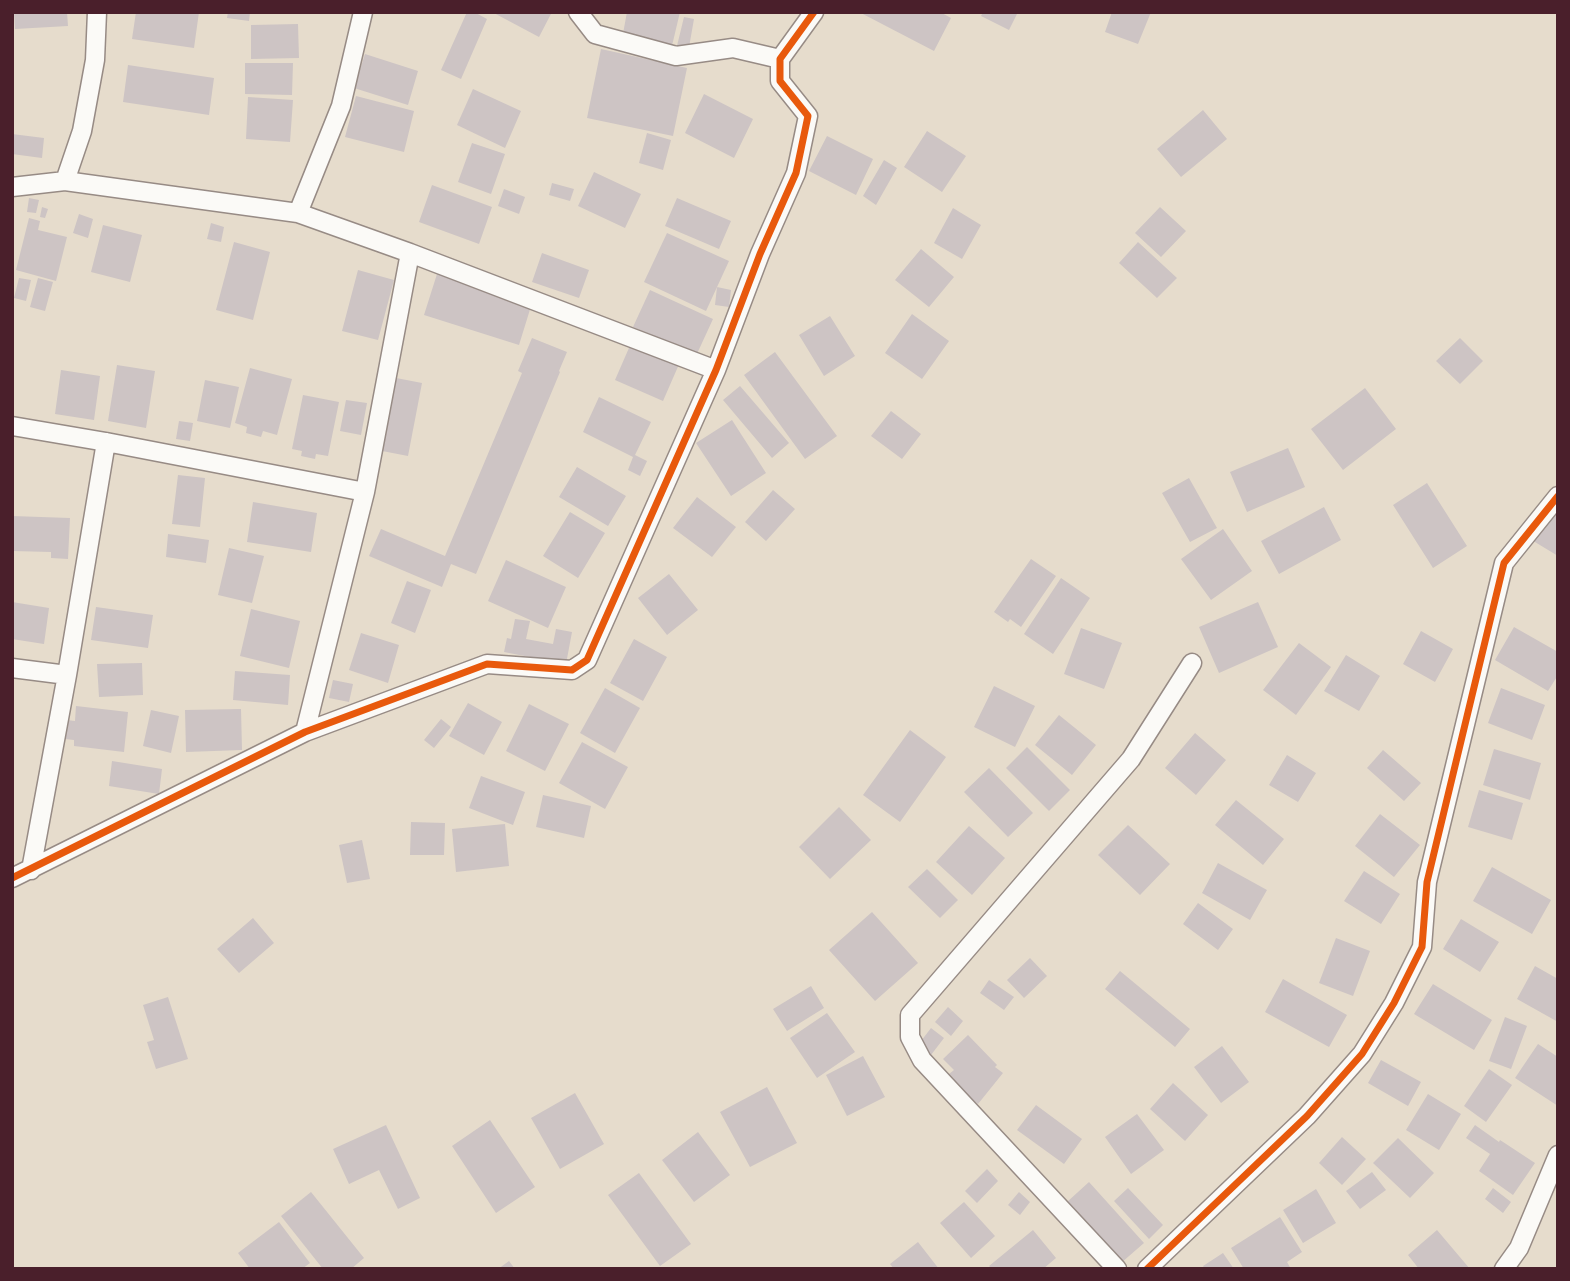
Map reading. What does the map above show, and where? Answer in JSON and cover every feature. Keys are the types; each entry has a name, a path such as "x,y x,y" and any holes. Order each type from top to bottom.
{"street":[{"path":"65,181 82,131 95,60 97,12"},
{"path":"298,213 341,106 363,12"},
{"path":"578,12 595,34 676,56 733,48 780,59"},
{"path":"12,878 305,732 487,664 572,670 587,660 716,370 760,254 796,173 808,116 780,81 780,59 814,12"},
{"path":"12,187 65,181 298,213 716,370"},
{"path":"305,732 365,492 410,253"},
{"path":"12,426 365,492"},
{"path":"31,870 106,442"},
{"path":"1147,1269 1307,1116 1362,1054 1394,1003 1422,947 1427,882 1504,563 1558,496"},
{"path":"1118,1269 922,1060 911,1037 910,1015 1131,759 1192,663"},
{"path":"12,668 67,676"},
{"path":"1504,1269 1519,1248 1558,1155"}],"building":[{"path":"14,12 67,12 68,26 15,29"},
{"path":"136,12 199,12 194,48 132,39"},
{"path":"228,12 250,12 249,21 227,18"},
{"path":"467,12 474,12 487,19 461,79 441,70"},
{"path":"492,12 552,12 539,37"},
{"path":"627,12 680,12 671,50 622,39"},
{"path":"859,12 940,12 951,18 934,51"},
{"path":"983,12 1018,12 1009,30 981,16"},
{"path":"1112,12 1151,12 1138,44 1105,32"},
{"path":"684,17 694,19 688,53 676,50"},
{"path":"298,24 299,58 251,59 251,25"},
{"path":"601,49 687,68 673,136 587,118"},
{"path":"365,54 418,71 408,105 354,88"},
{"path":"245,63 293,63 292,95 245,94"},
{"path":"128,65 214,78 209,115 123,102"},
{"path":"473,89 521,111 505,148 457,125"},
{"path":"704,94 753,119 734,158 685,133"},
{"path":"356,96 414,111 404,152 345,137"},
{"path":"248,97 293,100 290,142 246,139"},
{"path":"1203,110 1227,139 1181,177 1157,149"},
{"path":"927,131 966,156 942,192 904,167"},
{"path":"647,133 671,140 663,170 639,163"},
{"path":"12,134 44,138 42,158 12,154"},
{"path":"827,136 873,159 856,195 809,171"},
{"path":"472,143 505,154 491,194 458,182"},
{"path":"884,160 897,168 876,205 863,196"},
{"path":"594,172 641,194 625,228 578,206"},
{"path":"552,183 574,189 570,201 549,195"},
{"path":"432,185 492,207 479,244 419,222"},
{"path":"504,189 525,197 519,214 498,206"},
{"path":"29,198 39,200 36,213 27,212"},
{"path":"677,198 731,221 719,249 665,226"},
{"path":"42,207 48,209 45,218 40,217"},
{"path":"1160,207 1186,231 1161,257 1135,233"},
{"path":"953,208 981,225 962,259 934,243"},
{"path":"79,214 93,219 88,238 73,233"},
{"path":"29,218 40,221 38,230 67,237 56,281 16,270"},
{"path":"211,223 224,227 221,242 207,239"},
{"path":"103,225 142,235 130,282 91,272"},
{"path":"667,233 729,261 706,311 644,282"},
{"path":"234,242 270,252 253,320 216,310"},
{"path":"1138,242 1177,278 1157,298 1119,263"},
{"path":"921,249 954,277 929,307 895,280"},
{"path":"542,253 589,270 579,298 532,282"},
{"path":"358,270 394,280 378,340 342,331"},
{"path":"437,274 532,303 519,345 424,315"},
{"path":"19,278 31,280 26,301 14,298"},
{"path":"38,278 53,282 45,311 30,307"},
{"path":"717,287 731,290 729,307 715,305"},
{"path":"650,290 713,319 696,356 633,327"},
{"path":"912,314 949,341 922,379 885,353"},
{"path":"830,316 855,356 824,376 799,335"},
{"path":"532,338 567,352 476,574 451,564 442,587 369,556 381,529 445,556 522,373 518,371"},
{"path":"1460,338 1483,361 1460,384 1436,361"},
{"path":"632,341 680,362 663,401 615,380"},
{"path":"775,352 837,436 805,459 744,375"},
{"path":"117,365 155,371 146,428 108,421"},
{"path":"250,368 292,379 277,435 263,431 261,437 246,433 247,427 235,423"},
{"path":"61,370 100,376 94,420 55,414"},
{"path":"391,377 422,383 408,456 377,450"},
{"path":"205,380 239,387 230,428 197,421"},
{"path":"740,386 789,443 772,458 723,400"},
{"path":"1365,388 1396,429 1343,470 1311,429"},
{"path":"303,395 339,402 328,456 316,454 315,459 301,456 302,451 292,449"},
{"path":"599,397 651,422 635,455 647,461 640,476 628,470 633,457 583,432"},
{"path":"346,400 367,403 361,435 340,431"},
{"path":"891,411 921,434 902,459 871,436"},
{"path":"732,420 766,473 731,496 696,443"},
{"path":"179,421 193,423 190,441 176,439"},
{"path":"1288,448 1305,487 1247,512 1230,472"},
{"path":"577,467 626,496 608,526 559,497"},
{"path":"178,475 205,478 200,527 172,524"},
{"path":"1189,478 1217,528 1190,542 1162,493"},
{"path":"1427,483 1467,546 1433,568 1393,505"},
{"path":"773,490 795,509 766,541 745,522"},
{"path":"697,497 736,527 712,557 673,528"},
{"path":"253,502 317,513 311,552 247,542"},
{"path":"1324,507 1341,540 1279,574 1261,541"},
{"path":"1549,508 1558,513 1558,556 1530,539"},
{"path":"570,512 605,533 578,578 543,556"},
{"path":"12,516 70,518 68,559 51,558 51,552 12,551"},
{"path":"1223,529 1252,571 1211,600 1181,559"},
{"path":"168,534 209,540 206,563 166,557"},
{"path":"229,548 264,556 252,603 218,595"},
{"path":"1031,559 1056,576 1021,627 994,612"},
{"path":"506,560 566,587 548,628 488,601"},
{"path":"669,574 698,610 667,635 638,598"},
{"path":"1061,578 1090,598 1053,654 1024,634"},
{"path":"407,581 431,590 415,633 391,623"},
{"path":"12,602 49,608 44,644 12,639"},
{"path":"1258,602 1278,647 1219,673 1199,627"},
{"path":"96,607 153,615 148,648 91,640"},
{"path":"251,609 300,621 289,668 240,656"},
{"path":"515,619 530,621 526,639 553,644 556,629 572,632 566,664 504,652 507,638 511,639"},
{"path":"1514,627 1558,652 1558,675 1548,691 1495,660"},
{"path":"1081,628 1122,643 1104,689 1064,674"},
{"path":"1421,631 1453,649 1435,682 1403,664"},
{"path":"361,633 399,645 388,683 349,670"},
{"path":"634,639 667,657 643,701 610,683"},
{"path":"1299,643 1331,667 1296,715 1263,690"},
{"path":"1346,655 1380,676 1359,711 1324,691"},
{"path":"142,663 143,695 99,697 97,664"},
{"path":"235,671 290,675 288,705 233,700"},
{"path":"333,680 353,684 349,702 329,698"},
{"path":"994,686 1035,706 1015,747 974,727"},
{"path":"605,688 640,708 615,753 580,733"},
{"path":"1501,688 1545,705 1532,740 1488,723"},
{"path":"468,703 502,722 484,755 449,736"},
{"path":"529,704 569,724 545,771 506,751"},
{"path":"76,706 128,712 124,752 74,746 74,740 65,739 67,720 75,721"},
{"path":"241,709 242,750 186,752 185,710"},
{"path":"151,710 179,716 171,753 143,746"},
{"path":"1059,715 1096,745 1072,775 1035,745"},
{"path":"441,719 451,727 434,748 424,740"},
{"path":"910,730 946,757 900,822 863,795"},
{"path":"1195,733 1226,760 1196,795 1165,768"},
{"path":"582,742 628,767 605,809 559,783"},
{"path":"1027,747 1070,790 1049,811 1006,768"},
{"path":"1494,749 1541,763 1530,800 1483,785"},
{"path":"1383,750 1421,783 1404,801 1367,768"},
{"path":"1287,755 1316,773 1298,802 1269,785"},
{"path":"112,761 162,769 159,794 109,786"},
{"path":"989,768 1033,813 1008,837 964,792"},
{"path":"481,776 525,792 513,825 469,808"},
{"path":"1479,790 1523,803 1512,840 1468,827"},
{"path":"543,795 591,806 584,838 536,827"},
{"path":"1236,800 1284,839 1263,865 1215,825"},
{"path":"839,807 871,840 830,879 799,847"},
{"path":"1380,814 1420,845 1394,877 1355,846"},
{"path":"411,822 445,823 444,855 410,855"},
{"path":"505,824 509,866 456,872 452,829"},
{"path":"1128,825 1170,864 1140,895 1098,855"},
{"path":"969,826 1005,858 972,895 936,862"},
{"path":"362,840 370,879 347,883 339,845"},
{"path":"1218,863 1267,890 1250,920 1202,893"},
{"path":"1492,867 1551,900 1532,934 1473,901"},
{"path":"927,869 958,900 940,918 908,887"},
{"path":"1364,871 1400,894 1381,924 1344,901"},
{"path":"1198,903 1233,929 1218,950 1183,924"},
{"path":"872,912 918,963 875,1001 829,950"},
{"path":"253,918 274,943 239,973 217,949"},
{"path":"1461,919 1499,942 1480,972 1443,949"},
{"path":"1336,938 1370,951 1353,996 1319,983"},
{"path":"1030,958 1047,976 1024,998 1007,980"},
{"path":"1535,966 1558,979 1558,1022 1517,999"},
{"path":"1120,971 1190,1029 1175,1047 1105,989"},
{"path":"1283,979 1347,1015 1329,1047 1265,1012"},
{"path":"989,980 1014,997 1004,1010 980,993"},
{"path":"1433,984 1492,1020 1474,1050 1414,1014"},
{"path":"811,986 824,1008 787,1031 773,1009"},
{"path":"168,997 188,1059 156,1069 147,1042 154,1040 143,1005"},
{"path":"948,1007 963,1021 951,1036 935,1022"},
{"path":"827,1013 855,1052 817,1078 790,1038"},
{"path":"1505,1017 1527,1026 1511,1069 1489,1061"},
{"path":"931,1028 944,1038 931,1055 918,1045"},
{"path":"968,1035 1003,1073 978,1104 951,1083 954,1079 949,1074 954,1070 943,1059"},
{"path":"1538,1044 1558,1057 1558,1106 1515,1078"},
{"path":"1222,1046 1249,1082 1221,1103 1194,1067"},
{"path":"863,1056 885,1097 847,1116 826,1075"},
{"path":"1381,1060 1421,1082 1408,1106 1368,1083"},
{"path":"1489,1069 1512,1085 1486,1122 1464,1106"},
{"path":"1173,1083 1208,1115 1185,1141 1150,1109"},
{"path":"767,1087 797,1143 750,1167 720,1112"},
{"path":"575,1093 604,1144 560,1169 531,1118"},
{"path":"1428,1094 1461,1114 1439,1150 1406,1130"},
{"path":"1036,1105 1082,1139 1064,1164 1017,1130"},
{"path":"1137,1114 1164,1150 1131,1174 1105,1137"},
{"path":"490,1120 535,1187 496,1213 452,1146"},
{"path":"386,1125 420,1198 398,1209 379,1170 349,1184 333,1149"},
{"path":"1475,1125 1535,1163 1513,1195 1479,1171 1490,1154 1466,1138"},
{"path":"698,1132 730,1175 694,1202 662,1160"},
{"path":"1342,1137 1366,1159 1342,1185 1319,1163"},
{"path":"1398,1138 1434,1173 1410,1198 1373,1163"},
{"path":"987,1169 998,1181 977,1203 965,1191"},
{"path":"1372,1172 1386,1190 1360,1209 1346,1191"},
{"path":"639,1173 691,1244 660,1266 608,1195"},
{"path":"1089,1182 1144,1243 1121,1263 1067,1202"},
{"path":"1128,1188 1163,1225 1149,1239 1114,1201"},
{"path":"1493,1188 1511,1202 1503,1213 1485,1199"},
{"path":"1316,1189 1336,1223 1303,1243 1283,1210"},
{"path":"311,1192 364,1258 351,1269 323,1269 281,1216"},
{"path":"1019,1192 1030,1202 1020,1215 1008,1205"},
{"path":"964,1202 995,1236 971,1258 940,1223"},
{"path":"1280,1217 1302,1252 1287,1262 1291,1269 1244,1269 1231,1248"},
{"path":"279,1222 310,1263 302,1269 250,1269 238,1253"},
{"path":"1033,1230 1056,1258 1043,1269 992,1269 989,1266"},
{"path":"1437,1230 1470,1269 1419,1269 1408,1255"},
{"path":"918,1242 939,1269 894,1269 890,1264"},
{"path":"1223,1253 1234,1269 1205,1269 1203,1266"},
{"path":"509,1261 515,1269 498,1269"}],"cycle path":[{"path":"12,878 305,732 487,664 572,670 587,660 716,370 760,254 796,173 808,116 780,81 780,59 814,12"},
{"path":"1147,1269 1307,1116 1362,1054 1394,1003 1422,947 1427,882 1504,563 1558,496"}]}
